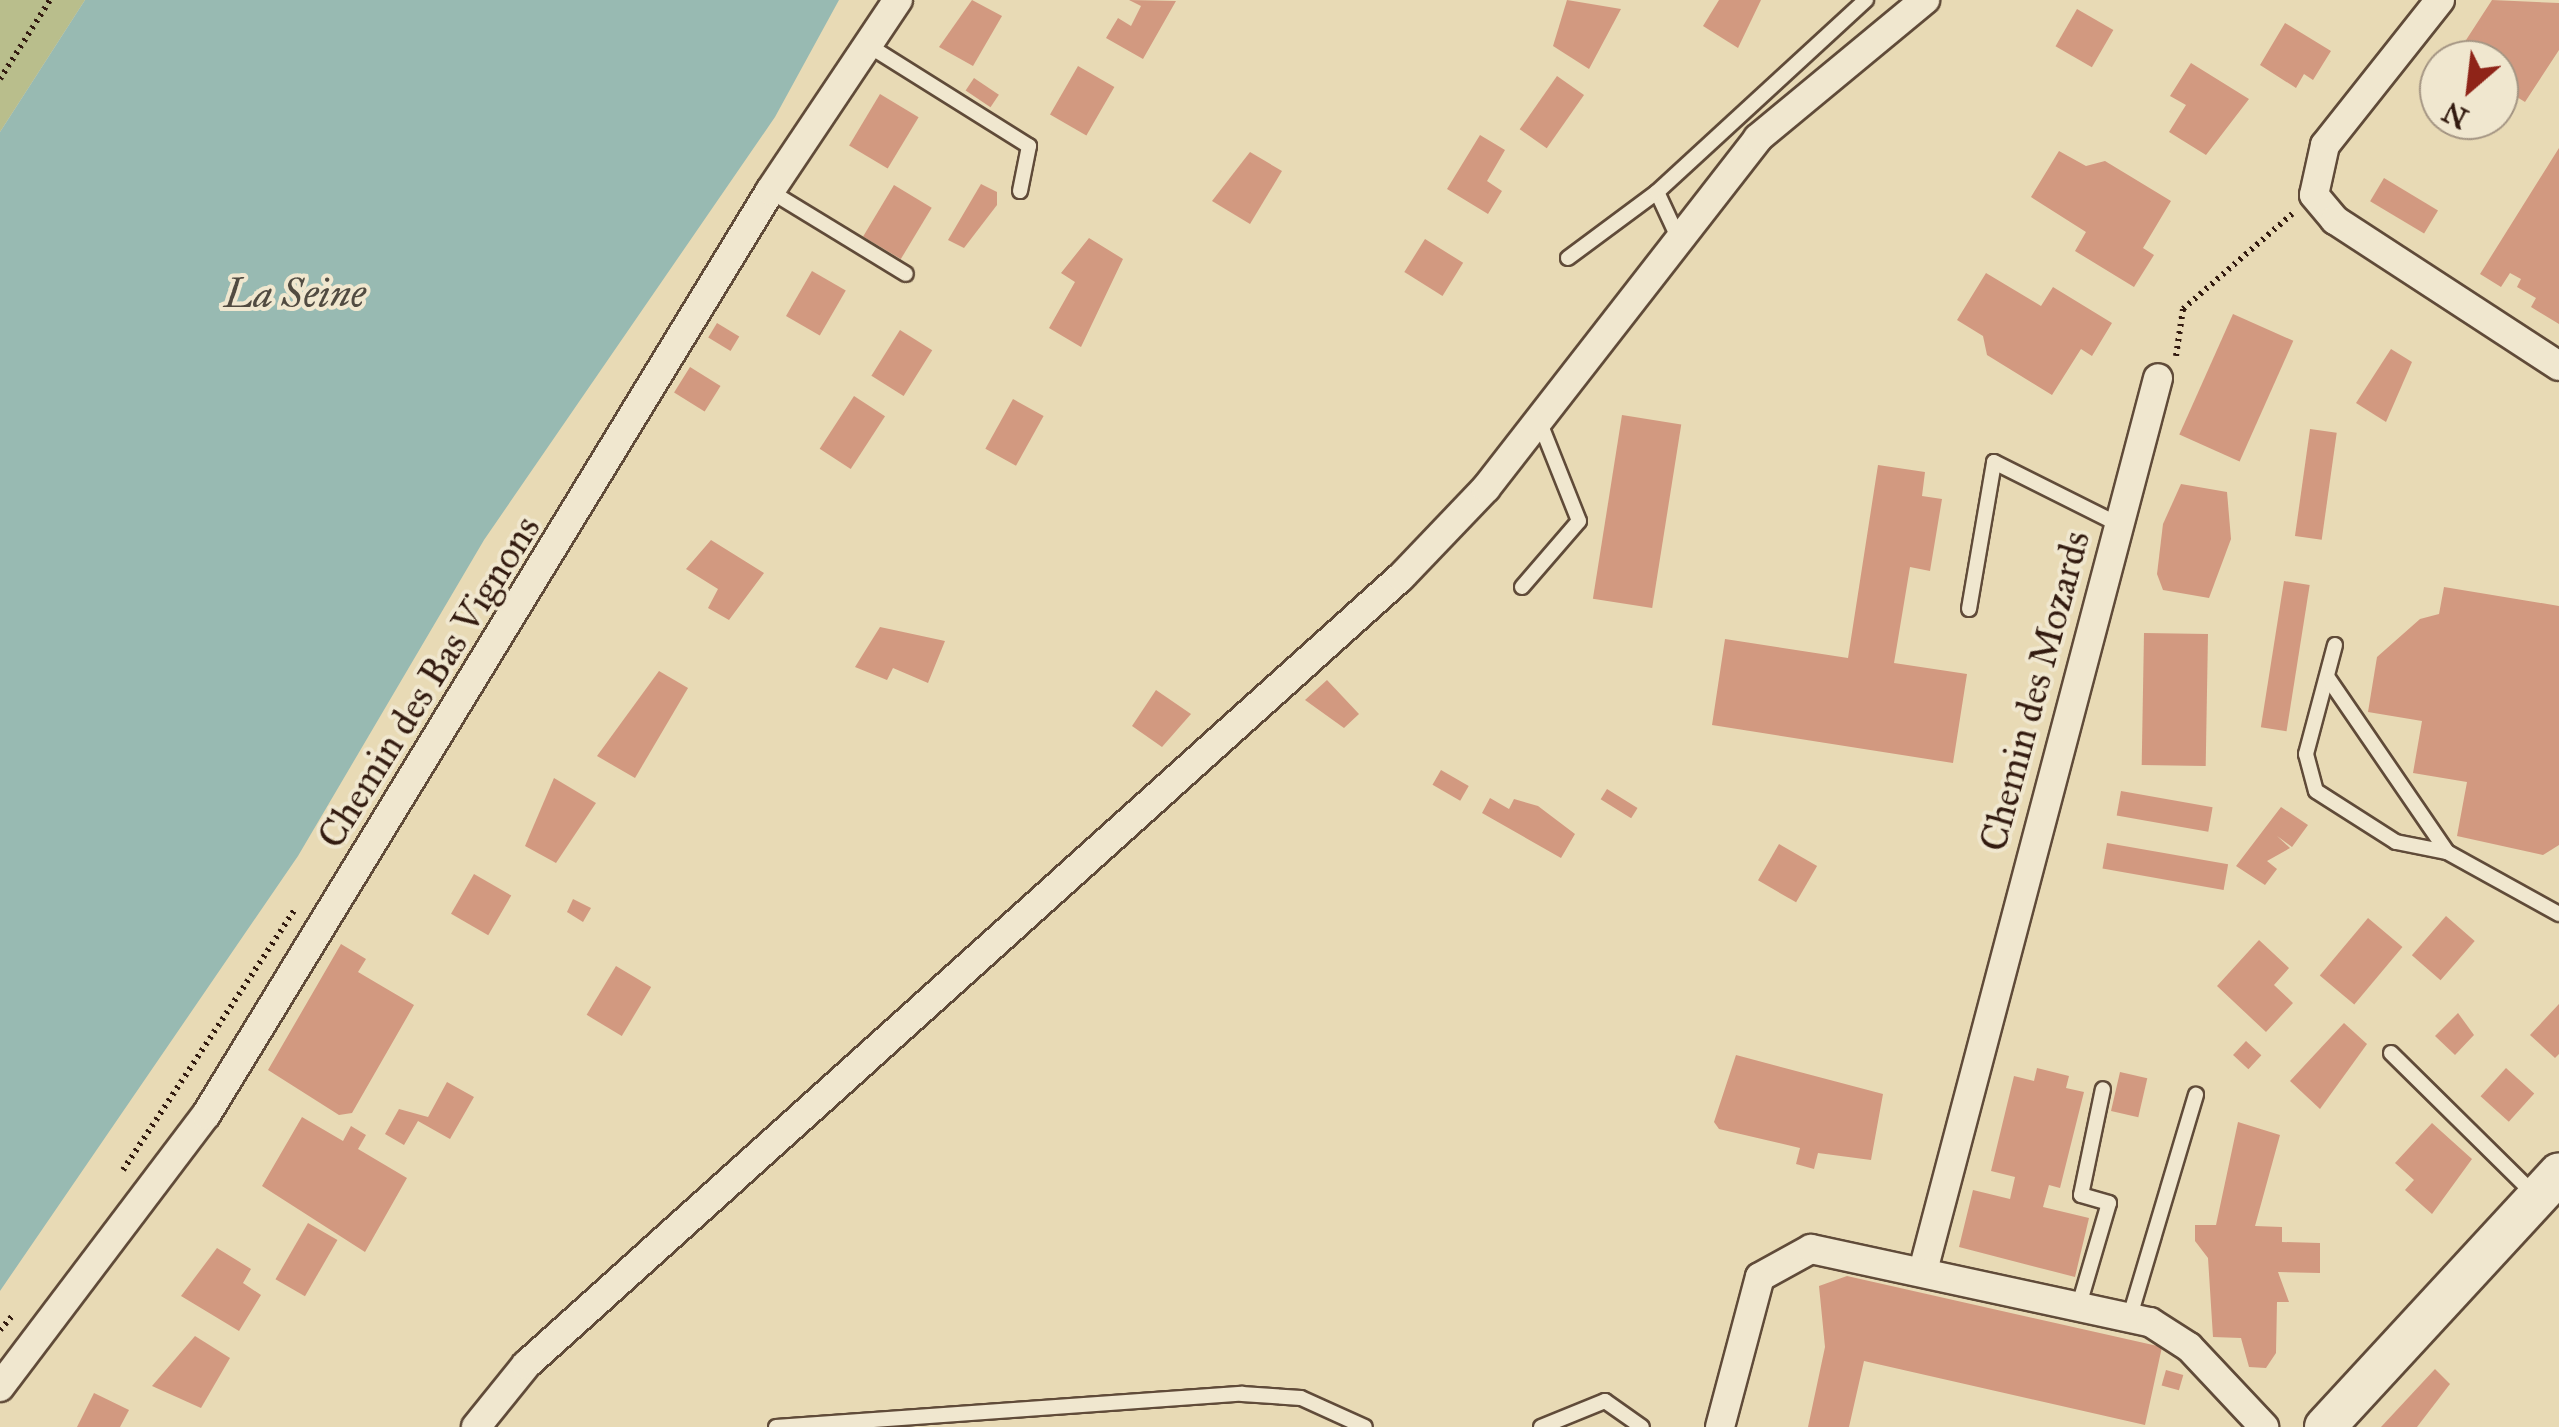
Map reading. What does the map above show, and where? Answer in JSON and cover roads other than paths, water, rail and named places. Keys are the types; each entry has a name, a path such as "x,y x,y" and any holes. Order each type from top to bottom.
{"main road":[{"path":"2325,1427 2548,1185"}],"street":[{"name":"Chemin des Bas Vignons","path":"0,1387 206,1115 770,191 863,42 898,0"},
{"path":"476,1427 526,1365 1401,578 1538,418 1676,233 1758,138 1925,0"},
{"path":"2440,0 2325,145 2314,195 2335,220 2559,366"},
{"name":"Chemin des Mozards","path":"1924,1267 2158,378"},
{"path":"1720,1427 1747,1309 1773,1264 1811,1249 1924,1267 2130,1316 2172,1332 2264,1427"}],"lane":[{"path":"1568,258 1657,192 1866,0"},
{"path":"863,42 1029,146 1020,191"},
{"path":"770,191 906,274"},
{"path":"1657,192 1676,233"},
{"path":"1522,587 1579,522 1538,418"},
{"path":"1969,609 1994,462 2118,524"},
{"path":"2335,645 2306,754 2316,791 2396,842 2446,852 2559,914"},
{"path":"2328,678 2446,852"},
{"path":"2390,1053 2548,1185"},
{"path":"2080,1304 2109,1203 2081,1194 2103,1088"},
{"path":"2130,1316 2196,1095"},
{"path":"776,1427 1242,1394 1301,1398 1365,1427"},
{"path":"1542,1427 1605,1401 1642,1427"}],"water":[{"name":"La Seine","path":"85,0 839,0 775,117 484,540 298,856 0,1291 0,132"}]}
